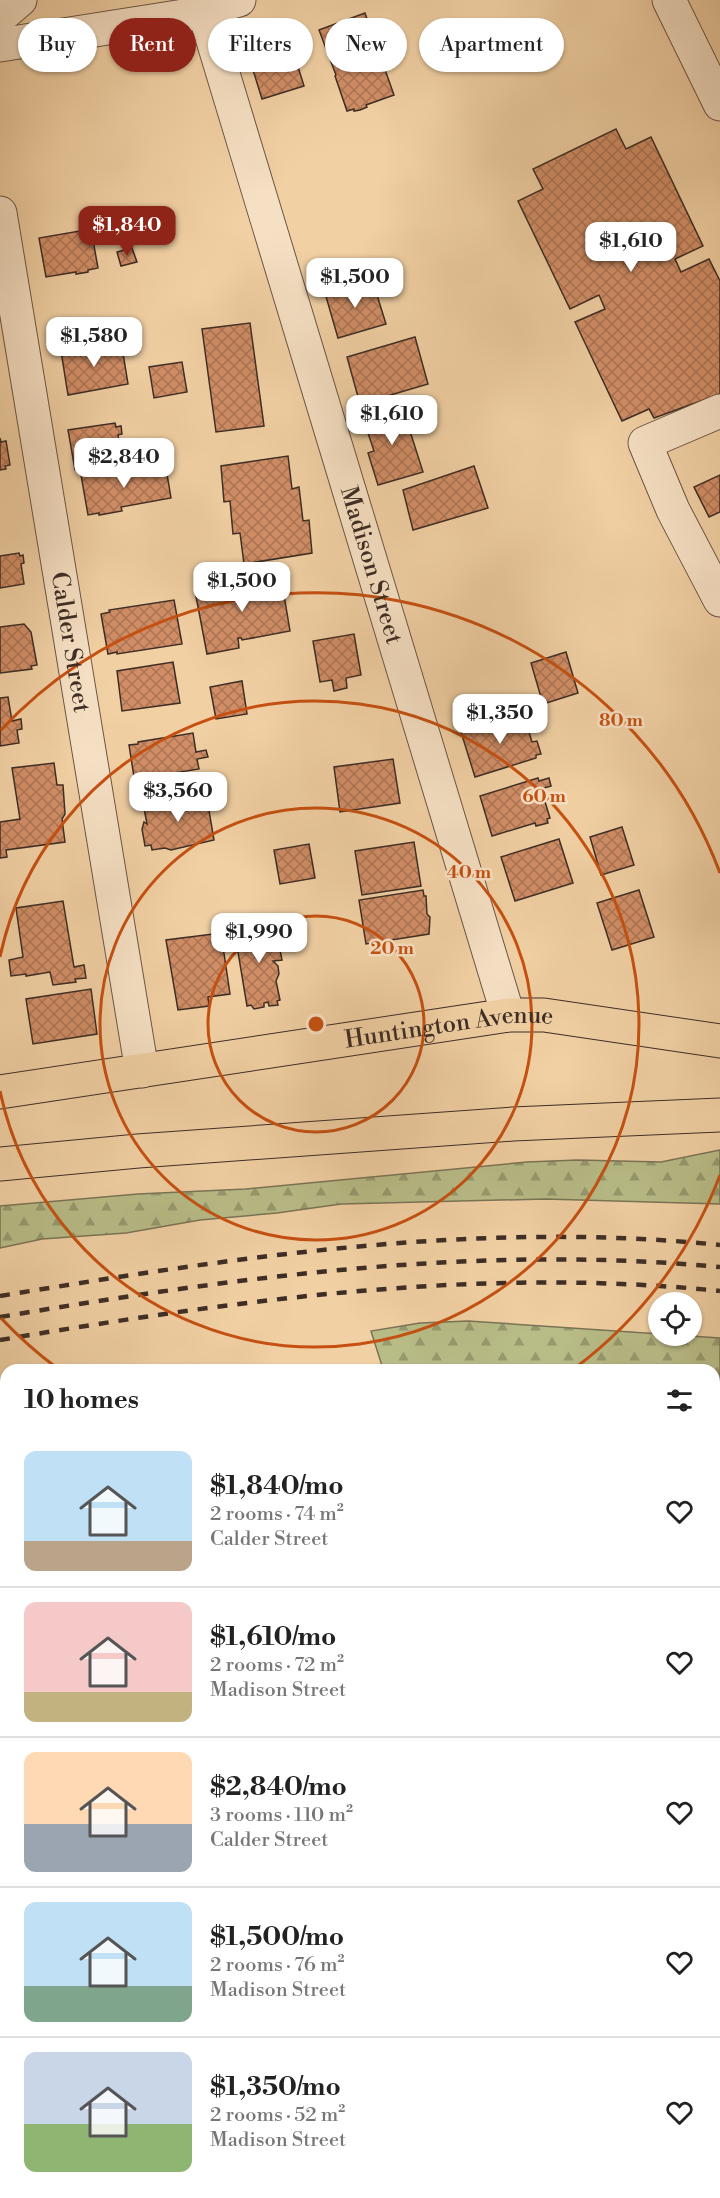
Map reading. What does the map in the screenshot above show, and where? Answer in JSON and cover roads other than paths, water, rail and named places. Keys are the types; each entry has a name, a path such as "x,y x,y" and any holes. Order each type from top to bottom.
{"main road":[{"name":"Huntington Avenue","path":"0,1092 508,1015 544,1015 720,1041"},
{"path":"0,1164 128,1152 513,1124 720,1115"}],"street":[{"path":"0,17 20,0"},
{"path":"0,45 204,11 239,0"},
{"path":"669,0 720,104"},
{"name":"Madison Street","path":"204,11 508,1015"},
{"name":"Calder Street","path":"0,213 142,1071"},
{"path":"720,411 645,443 673,510 720,600"}],"railway":[{"path":"0,1296 179,1268 358,1246 539,1237 630,1238 720,1245"},
{"path":"0,1317 179,1289 358,1268 539,1259 629,1261 720,1267"},
{"path":"0,1340 179,1312 359,1291 539,1282 630,1284 720,1291"}]}
